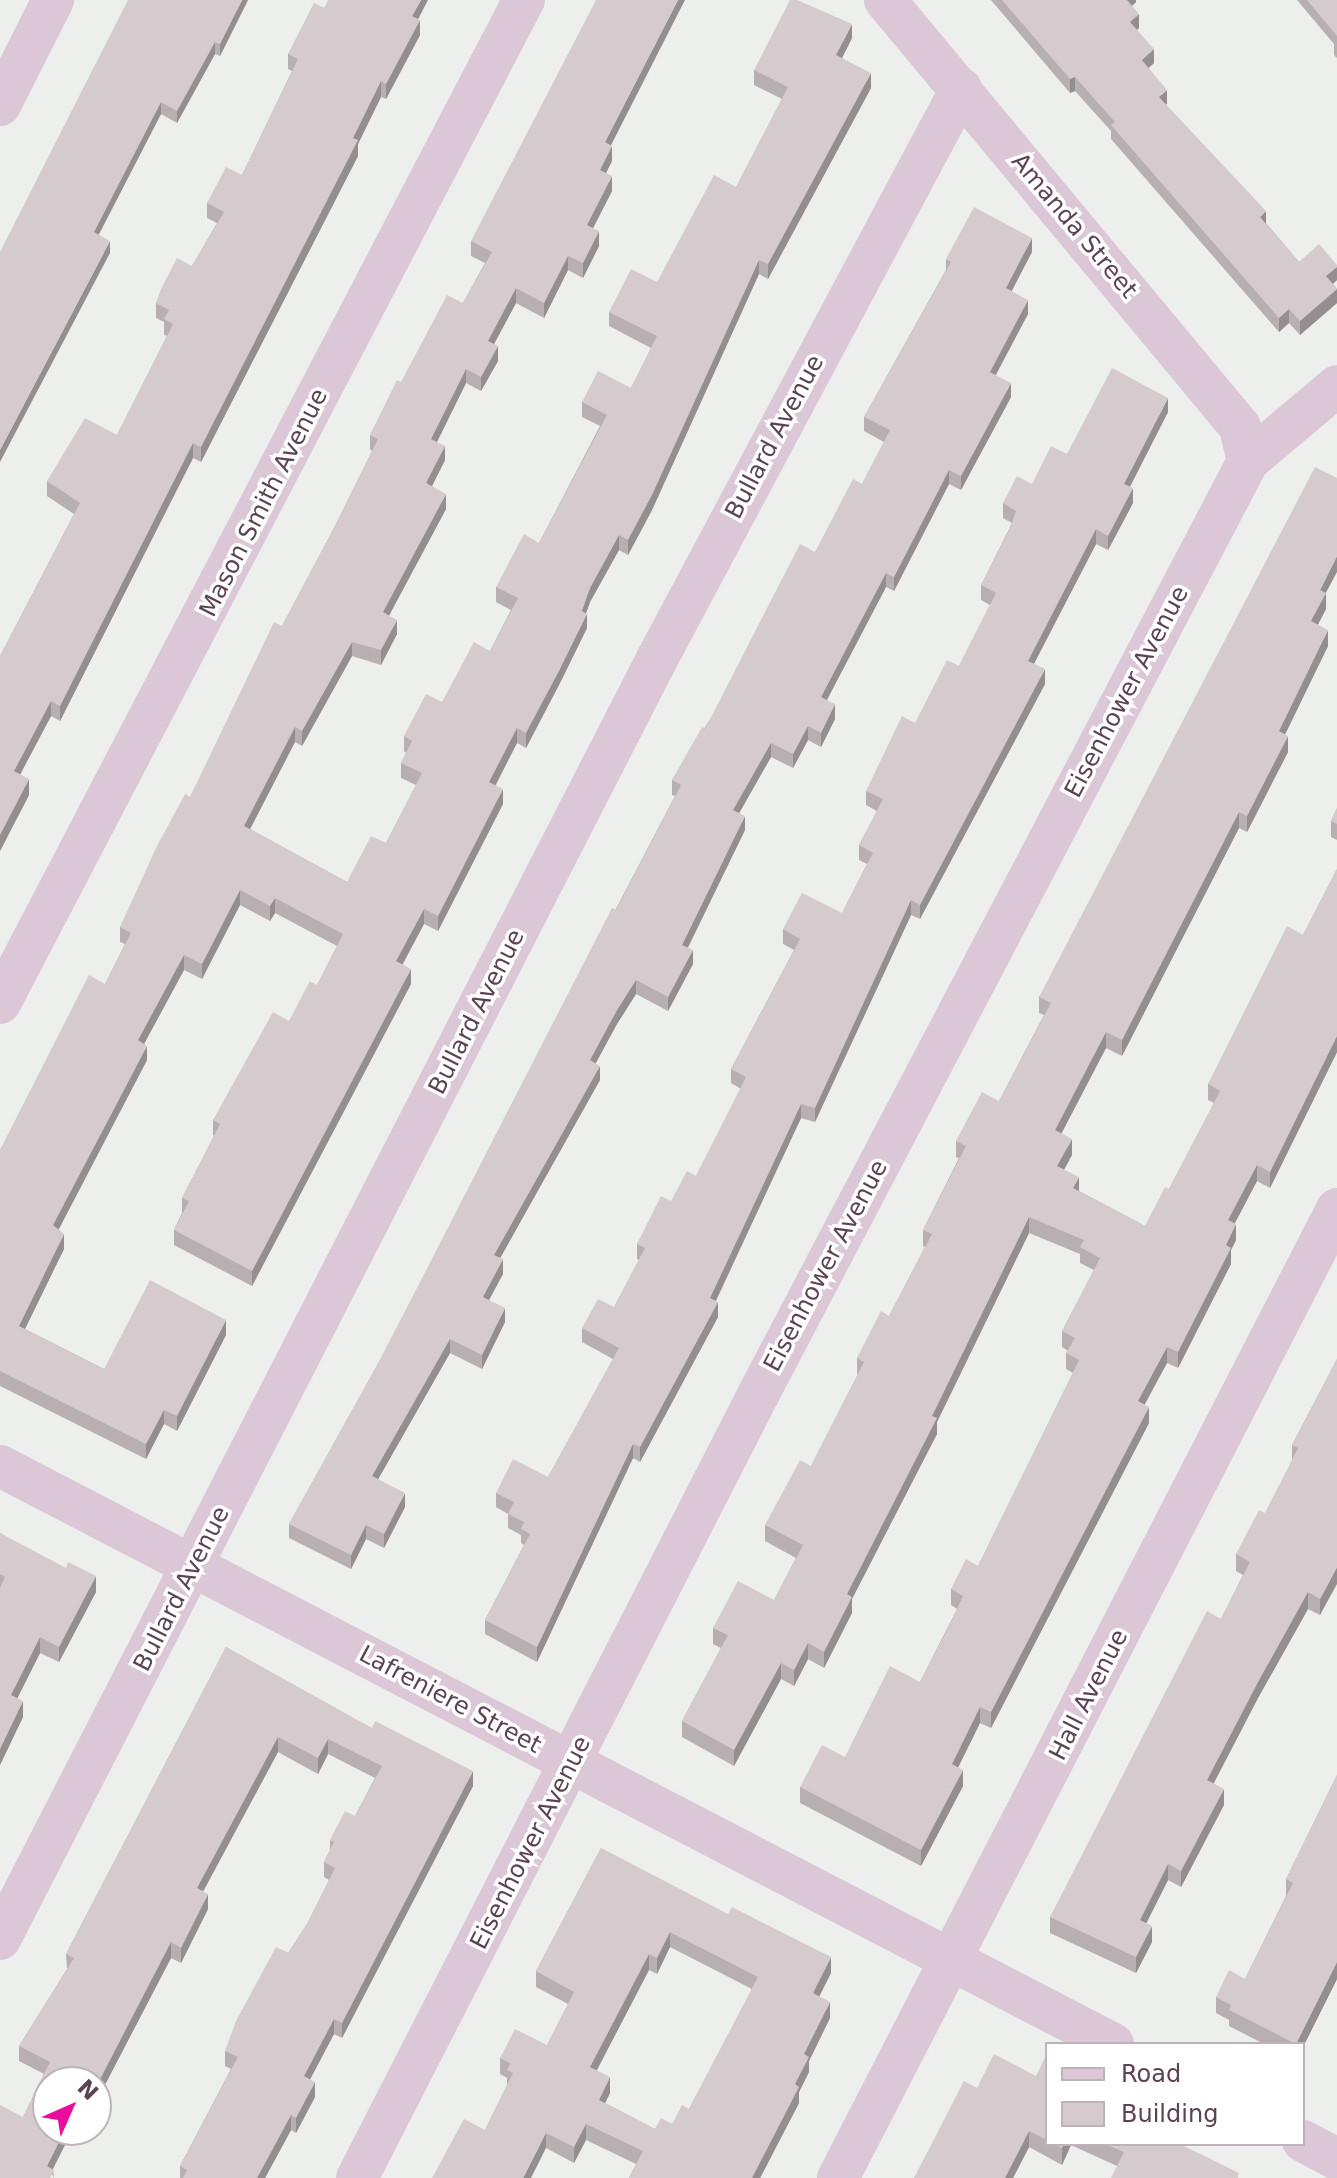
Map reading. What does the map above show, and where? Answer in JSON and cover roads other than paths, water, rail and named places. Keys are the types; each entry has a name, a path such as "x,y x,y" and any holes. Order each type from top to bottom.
{"street":[{"path":"0,105 53,0"},
{"name":"Mason Smith Avenue","path":"0,1003 524,0"},
{"name":"Amanda Street","path":"885,0 1240,427 1248,461"},
{"name":"Bullard Avenue","path":"0,1939 195,1565 658,657 961,89"},
{"name":"Eisenhower Avenue","path":"357,2178 573,1764 759,1393 1248,461 1337,386"},
{"name":"Hall Avenue","path":"838,2178 953,1962 1337,1209"},
{"name":"Lafreniere Street","path":"0,1466 1109,2042"},
{"path":"1305,2142 1337,2161 1329,2178"}]}
